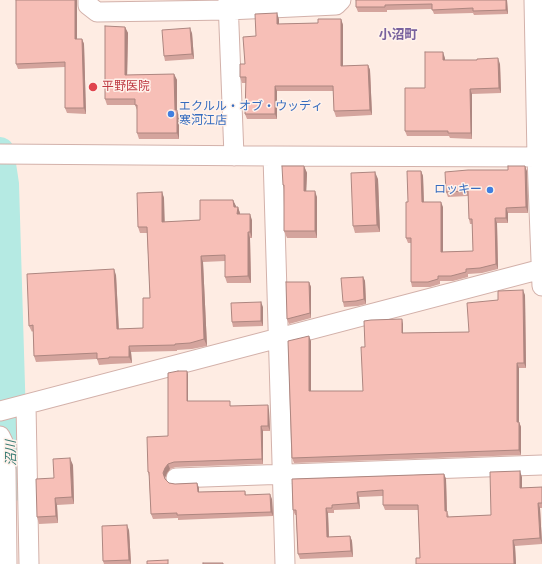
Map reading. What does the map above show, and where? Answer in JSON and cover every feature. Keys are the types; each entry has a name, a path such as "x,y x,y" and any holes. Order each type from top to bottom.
{"street":[{"path":"88,0 88,5 97,12 228,5 336,6 341,0"},
{"path":"228,5 234,156"},
{"path":"29,564 12,408 278,339 542,275 537,9"},
{"path":"0,154 540,157"},
{"path":"273,156 285,564"},
{"path":"0,436 3,442 6,470 7,564"},
{"path":"176,478 542,465"}],"building":[{"path":"16,0 75,0 75,39 82,39 84,108 65,108 65,62 16,64"},
{"path":"356,0 506,0 506,10 473,11 473,8 432,10 432,4 356,7"},
{"path":"277,13 277,24 318,23 318,19 341,19 341,66 368,65 370,110 334,111 333,86 275,86 275,114 245,114 246,77 240,77 240,64 245,64 243,37 256,36 255,14"},
{"path":"105,26 125,27 125,75 174,74 177,133 137,133 137,105 135,105 135,99 105,99"},
{"path":"190,28 192,54 164,56 162,30"},
{"path":"425,52 443,52 443,60 477,60 498,58 499,88 470,89 471,133 448,133 448,131 405,131 405,88 425,88"},
{"path":"282,166 304,166 304,191 315,191 315,231 284,231 284,185"},
{"path":"508,166 525,166 526,207 506,208 506,218 495,218 496,264 480,268 466,269 466,272 451,276 438,276 438,279 428,282 411,282 411,238 406,238 406,202 408,202 407,171 421,171 422,202 441,202 441,252 473,251 472,219 469,219 468,191 446,192 445,172 468,170 508,170"},
{"path":"375,172 377,225 353,226 351,173"},
{"path":"162,192 162,222 200,220 200,200 233,200 234,207 238,207 237,214 250,214 250,232 248,232 248,276 225,277 225,255 201,256 204,339 175,345 129,346 129,357 109,357 97,359 97,353 34,356 33,325 29,326 27,274 114,269 117,329 143,328 143,298 150,298 147,227 138,227 137,193"},
{"path":"363,277 364,299 343,302 341,278"},
{"path":"286,282 309,282 310,313 287,319"},
{"path":"523,290 524,363 517,363 517,422 519,422 519,450 292,458 288,341 309,336 309,391 363,391 361,347 365,347 364,321 402,319 402,333 469,332 467,303 498,300 498,291"},
{"path":"261,302 261,321 232,322 231,303"},
{"path":"187,371 187,401 230,401 230,406 268,405 268,426 261,426 262,459 174,462 168,464 165,468 163,473 165,479 169,483 175,484 197,483 198,492 245,491 245,495 270,494 271,512 177,515 177,513 151,514 147,437 168,436 168,373"},
{"path":"70,458 72,497 55,498 56,516 37,517 36,479 54,478 53,459"},
{"path":"520,471 520,488 542,487 542,503 538,503 540,538 513,540 514,564 416,564 416,558 420,558 418,505 383,505 383,490 357,492 358,503 332,505 332,508 326,508 327,537 350,536 351,551 298,554 296,510 293,510 292,479 444,474 445,511 447,511 447,517 491,515 490,472"},
{"path":"127,525 129,560 103,561 102,526"},
{"path":"168,560 168,564 147,564 147,561"},
{"path":"223,563 223,564 203,564"}],"waterway":[{"name":"沼川","path":"0,151 5,184 14,487"}],"place":[{"name":"平野医院","path":"93,87"},
{"name":"エクルル・オブ・ウッディ 寒河江店","path":"171,114"},
{"name":"ロッキー","path":"490,190"}],"district":[{"name":"小沼町","path":"398,36"}]}
